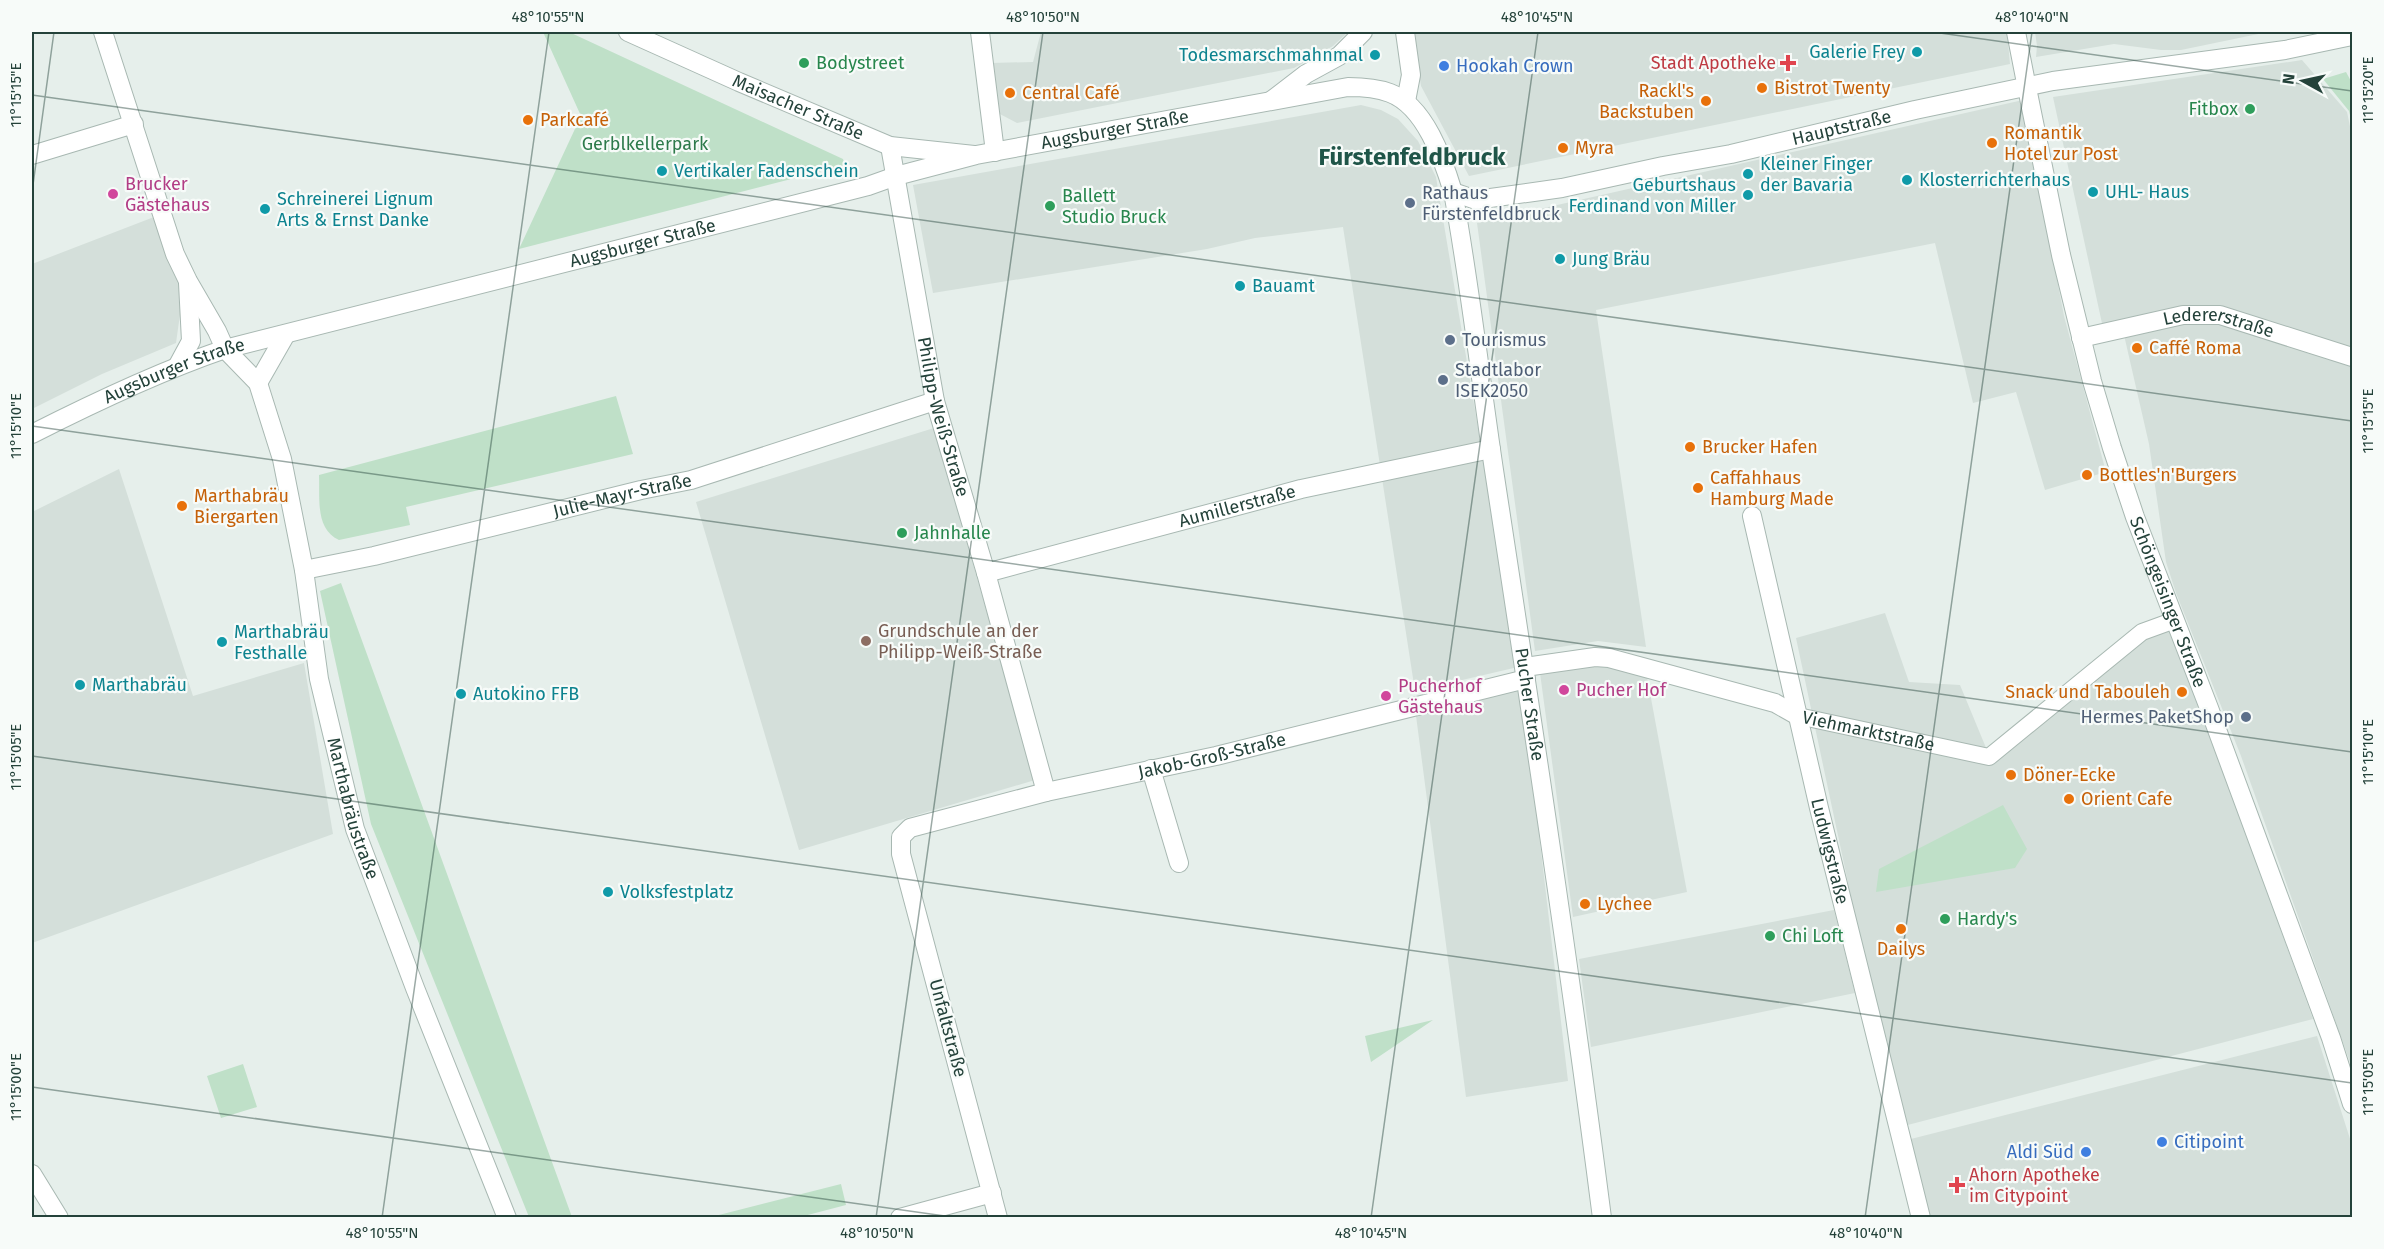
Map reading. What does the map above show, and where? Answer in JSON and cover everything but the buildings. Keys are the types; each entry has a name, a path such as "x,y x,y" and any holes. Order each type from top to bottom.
{"street":[{"name":"Marthabräustraße","path":"103,32 171,243 188,281 225,349 258,383 282,459 304,570 319,679 355,829 415,988 507,1218"},
{"name":"Maisacher Straße","path":"628,32 738,82 890,146 976,156"},
{"path":"980,32 995,152"},
{"name":"Augsburger Straße","path":"1269,102 1306,74 1339,56 1363,32"},
{"path":"1405,32 1411,75 1406,101 1428,130 1443,161 1453,192"},
{"name":"Schöngeisinger Straße","path":"2016,32 2061,255 2081,338 2112,448 2135,517 2331,1038 2352,1104"},
{"name":"Hauptstraße","path":"1453,192 1476,200 1562,188 1731,154 1915,110 2053,81 2183,65 2352,36"},
{"name":"Augsburger Straße","path":"32,434 106,396 178,365 225,349 868,186 896,176 976,156 1348,87 1370,88 1390,93 1406,101"},
{"path":"32,155 134,124"},
{"name":"Philipp-Weiß-Straße","path":"890,146 935,401 986,573 1046,792"},
{"name":"Pucher Straße","path":"1453,192 1466,265 1602,1218"},
{"path":"178,365 190,341 188,281"},
{"name":"Ledererstraße","path":"2081,338 2183,315 2220,315 2352,357"},
{"path":"258,383 286,334"},
{"name":"Julie-Mayr-Straße","path":"304,570 374,556 641,490 691,480 935,401"},
{"name":"Aumillerstraße","path":"986,573 1301,489 1491,449"},
{"name":"Ludwigstraße","path":"1752,516 1818,808 1921,1218"},
{"name":"Viehmarktstraße","path":"1525,673 1595,657 1609,658 1775,703 1798,716 1989,757 2142,632 2175,620"},
{"name":"Jakob-Groß-Straße","path":"901,837 910,828 1046,792 1216,756 1525,673"},
{"path":"1151,769 1179,863"},
{"name":"Unfaltstraße","path":"901,837 901,854 998,1218"},
{"path":"32,1174 59,1218"},
{"path":"900,1218 992,1193"}],"shaded area":[{"path":"1041,32 1348,32 1333,46 1294,68 1017,123 998,113 991,63 1033,62"},
{"path":"1412,32 2007,32 2010,64 1469,176 1421,86"},
{"path":"2035,32 2268,32 2181,50 2114,44 2036,57"},
{"path":"2302,60 2347,112 2352,136 2352,350 2276,323 2222,308 2103,328 2053,97"},
{"path":"2023,100 2064,316 2106,472 2045,490 2016,392 1973,403 1935,243 1596,310 1646,647 1598,641 1535,651 1477,223"},
{"path":"1361,105 1381,110 1398,119 1418,141 1436,177 1518,667 1415,691 1343,227 1255,238 1207,249 933,293 913,185"},
{"path":"154,217 183,293 176,343 102,374 32,409 32,264"},
{"path":"2174,324 2219,324 2352,363 2352,1068 2241,756 2176,593 2166,562 2149,444 2124,335"},
{"name":"Grundschule an der Philipp-Weiß-Straße","path":"934,428 1035,780 799,850 696,502"},
{"path":"119,469 193,696 304,663 333,834 32,943 32,512"},
{"path":"1885,613 1909,682 1960,685 1989,755 2166,613 2313,1019 1900,1127 1796,638"},
{"path":"1603,661 1645,666 1687,892 1573,917 1540,673"},
{"path":"1521,681 1568,1081 1466,1097 1415,708"},
{"path":"1834,910 1855,993 1591,1047 1579,959"},
{"name":"Citipoint","path":"2317,1036 2352,1145 2352,1217 1920,1217 1903,1141"}],"green space":[{"name":"Gerblkellerpark","path":"543,32 569,32 843,159 844,163 842,166 519,249 581,116"},
{"path":"2346,72 2352,83 2352,123 2349,111 2323,79"},
{"path":"616,396 633,454 406,507 410,525 339,540 331,535 322,521 319,503 319,475"},
{"path":"341,583 572,1217 529,1217 371,824 320,591"},
{"path":"2003,805 2027,849 2015,868 1876,892 1879,869"},
{"path":"1433,1020 1371,1062 1365,1036"},
{"path":"243,1064 257,1107 221,1118 207,1076"},
{"path":"841,1184 846,1205 800,1217 711,1217"}],"place":[{"name":"Galerie Frey","path":"1917,52"},
{"name":"Todesmarschmahnmal","path":"1375,55"},
{"name":"Bodystreet","path":"804,63"},
{"name":"Stadt Apotheke","path":"1788,63"},
{"name":"Hookah Crown","path":"1444,66"},
{"name":"Bistrot Twenty","path":"1762,88"},
{"name":"Central Café","path":"1010,93"},
{"name":"Rackl's Backstuben","path":"1706,101"},
{"name":"Fitbox","path":"2250,109"},
{"name":"Parkcafé","path":"528,120"},
{"name":"Romantik Hotel zur Post","path":"1992,143"},
{"name":"Myra","path":"1563,148"},
{"name":"Vertikaler Fadenschein","path":"662,171"},
{"name":"Kleiner Finger der Bavaria","path":"1748,174"},
{"name":"Klosterrichterhaus","path":"1907,180"},
{"name":"UHL- Haus","path":"2093,192"},
{"name":"Brucker Gästehaus","path":"113,194"},
{"name":"Geburtshaus Ferdinand von Miller","path":"1748,195"},
{"name":"Rathaus Fürstenfeldbruck","path":"1410,203"},
{"name":"Ballett Studio Bruck","path":"1050,206"},
{"name":"Schreinerei Lignum Arts & Ernst Danke","path":"265,209"},
{"name":"Jung Bräu","path":"1560,259"},
{"name":"Bauamt","path":"1240,286"},
{"name":"Tourismus","path":"1450,340"},
{"name":"Caffé Roma","path":"2137,348"},
{"name":"Stadtlabor ISEK2050","path":"1443,380"},
{"name":"Brucker Hafen","path":"1690,447"},
{"name":"Bottles'n'Burgers","path":"2087,475"},
{"name":"Caffahhaus Hamburg Made","path":"1698,488"},
{"name":"Marthabräu Biergarten","path":"182,506"},
{"name":"Jahnhalle","path":"902,533"},
{"name":"Grundschule an der Philipp-Weiß-Straße","path":"866,641"},
{"name":"Marthabräu Festhalle","path":"222,642"},
{"name":"Marthabräu","path":"80,685"},
{"name":"Pucher Hof","path":"1564,690"},
{"name":"Snack und Tabouleh","path":"2182,692"},
{"name":"Autokino FFB","path":"461,694"},
{"name":"Pucherhof Gästehaus","path":"1386,696"},
{"name":"Hermes PaketShop","path":"2246,717"},
{"name":"Döner-Ecke","path":"2011,775"},
{"name":"Orient Cafe","path":"2069,799"},
{"name":"Volksfestplatz","path":"608,892"},
{"name":"Lychee","path":"1585,904"},
{"name":"Hardy's","path":"1945,919"},
{"name":"Dailys","path":"1901,929"},
{"name":"Chi Loft","path":"1770,936"},
{"name":"Citipoint","path":"2162,1142"},
{"name":"Aldi Süd","path":"2086,1152"},
{"name":"Ahorn Apotheke im Citypoint","path":"1957,1185"}],"district":[{"name":"Fürstenfeldbruck","path":"1412,157"}]}
